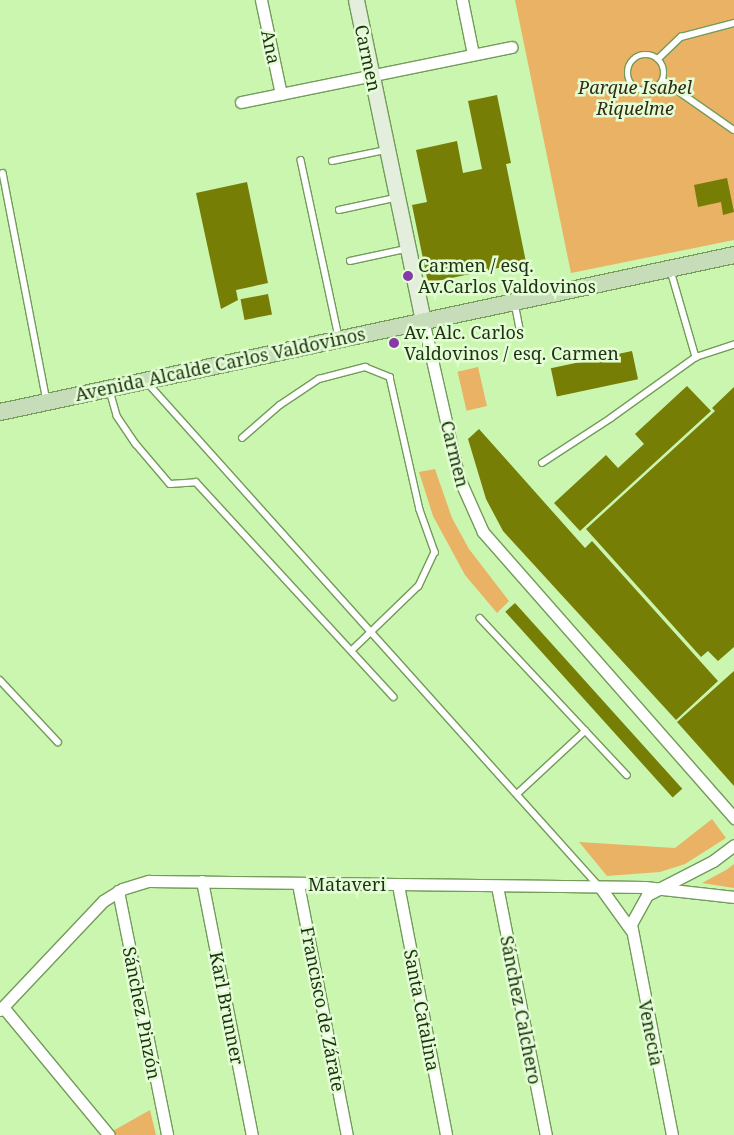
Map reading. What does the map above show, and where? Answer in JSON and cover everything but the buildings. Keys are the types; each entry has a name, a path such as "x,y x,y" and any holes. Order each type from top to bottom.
{"main road":[{"name":"Avenida Alcalde Carlos Valdovinos","path":"0,412 734,255"}],"street":[{"name":"Ana","path":"262,0 281,94"},
{"name":"Carmen","path":"356,0 423,320 459,478 483,532 734,818"},
{"path":"462,0 473,54"},
{"path":"241,102 511,47"},
{"name":"Mataveri","path":"1,1008 93,910 118,891 158,880 298,884 657,888 705,865 734,845"},
{"name":"Karl Brunner","path":"202,881 252,1135"},
{"name":"Francisco de Zárate","path":"298,884 347,1135"},
{"name":"Santa Catalina","path":"398,885 446,1135"},
{"name":"Sánchez Calchero","path":"497,886 546,1135"},
{"name":"Venecia","path":"600,886 631,930 672,1135"},
{"path":"657,888 734,897"},
{"name":"Venecia","path":"631,930 638,907 657,888"},
{"name":"Sánchez Pinzón","path":"118,891 167,1135"},
{"path":"1,1008 109,1135"}],"lane":[{"path":"658,59 681,37 734,22"},
{"path":"643,55 658,59 664,69 664,81 655,90 643,92 629,81 628,69 636,58 643,55"},
{"path":"664,81 734,130"},
{"path":"332,161 388,149"},
{"path":"301,160 339,339"},
{"path":"3,173 47,402"},
{"path":"339,210 397,197"},
{"path":"350,261 408,249"},
{"path":"670,269 696,357"},
{"path":"515,301 520,329"},
{"path":"542,463 696,357 734,345"},
{"path":"242,438 280,405 319,378 365,367 390,377 420,510 436,552 419,586 374,633 353,650"},
{"path":"145,381 600,886"},
{"path":"109,388 117,416 136,444 170,484 196,482 353,650 394,697"},
{"path":"480,618 627,775"},
{"path":"0,680 58,742"},
{"path":"517,794 585,731"}],"green space":[{"name":"Parque Isabel Riquelme","path":"515,0 734,0 734,240 571,273"},
{"path":"478,367 487,406 467,411 458,372"},
{"path":"435,469 452,518 469,549 509,601 497,613 465,575 433,516 419,472"},
{"path":"712,819 726,838 685,864 660,872 607,876 579,842 675,848"},
{"path":"734,864 734,888 702,883 726,870"},
{"path":"150,1110 156,1135 114,1135 111,1132"}],"place":[{"name":"Carmen / esq. Av.Carlos Valdovinos","path":"408,276"},
{"name":"Av. Alc. Carlos Valdovinos / esq. Carmen","path":"394,343"}]}
